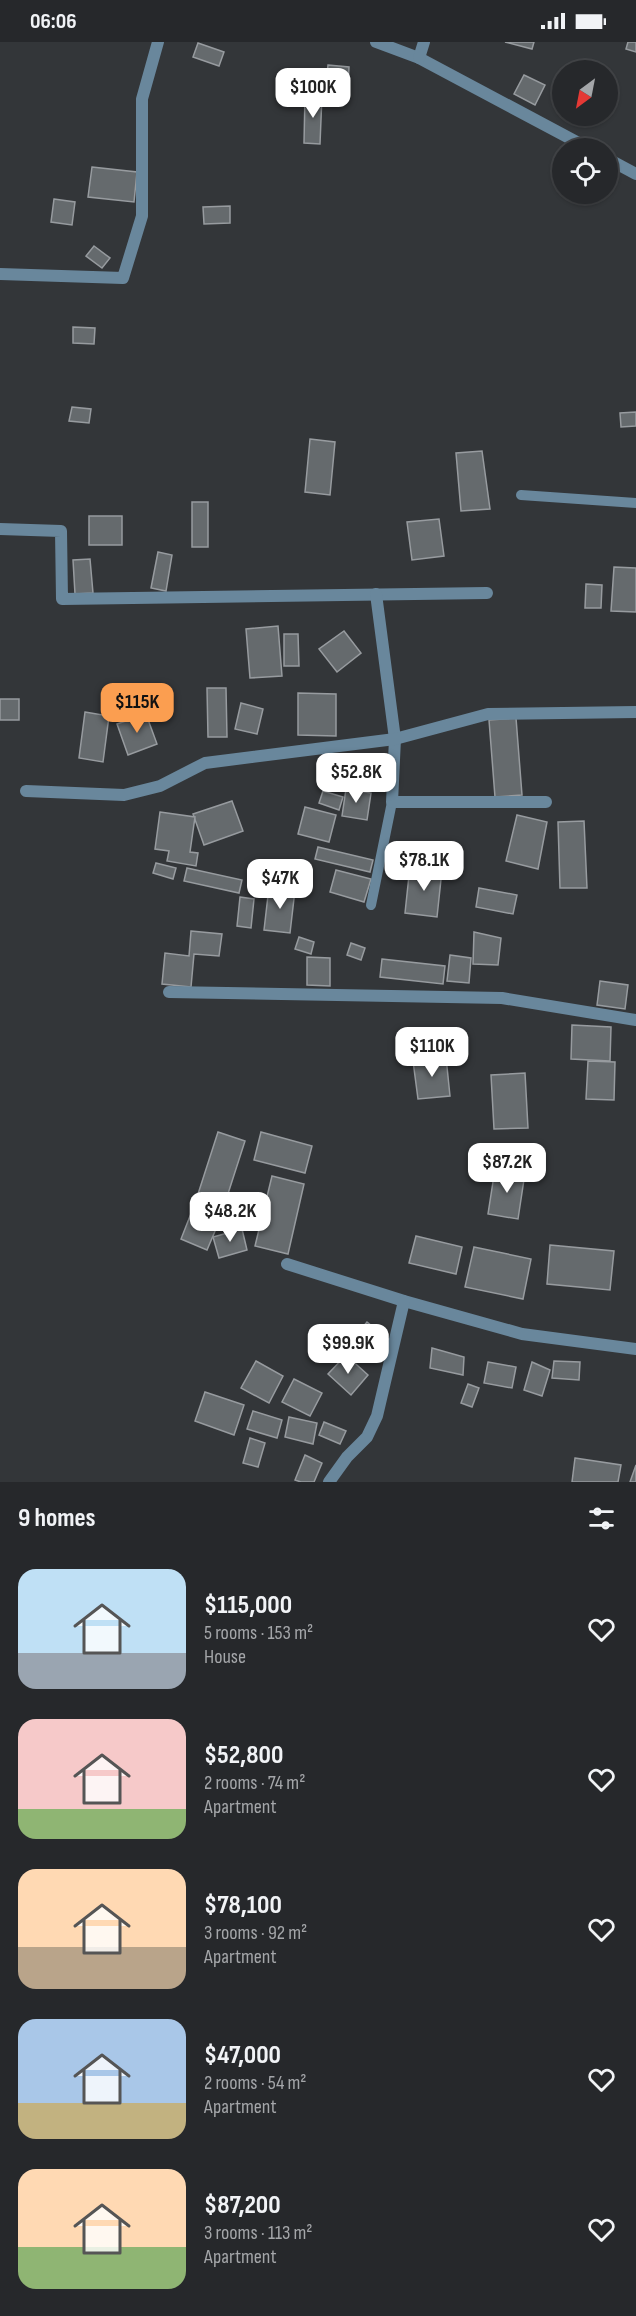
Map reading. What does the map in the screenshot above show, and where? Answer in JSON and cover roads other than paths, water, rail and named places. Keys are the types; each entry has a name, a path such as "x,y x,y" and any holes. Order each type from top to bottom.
{"street":[{"path":"0,274 123,278 142,216 142,99 158,42"},
{"path":"376,42 419,58 569,138"},
{"path":"419,58 424,42"},
{"path":"618,164 636,174"},
{"path":"0,529 61,531 62,599 487,592"},
{"path":"376,594 395,739 393,802 546,802"},
{"path":"26,791 124,795 160,786 205,763 395,739 488,714 636,712"},
{"path":"169,992 502,998 636,1020"},
{"path":"287,1264 404,1301 522,1334 636,1349"},
{"path":"329,1482 347,1456 367,1437 377,1416 404,1301"}],"lane":[{"path":"521,495 636,503"},
{"path":"371,905 393,802"}]}
